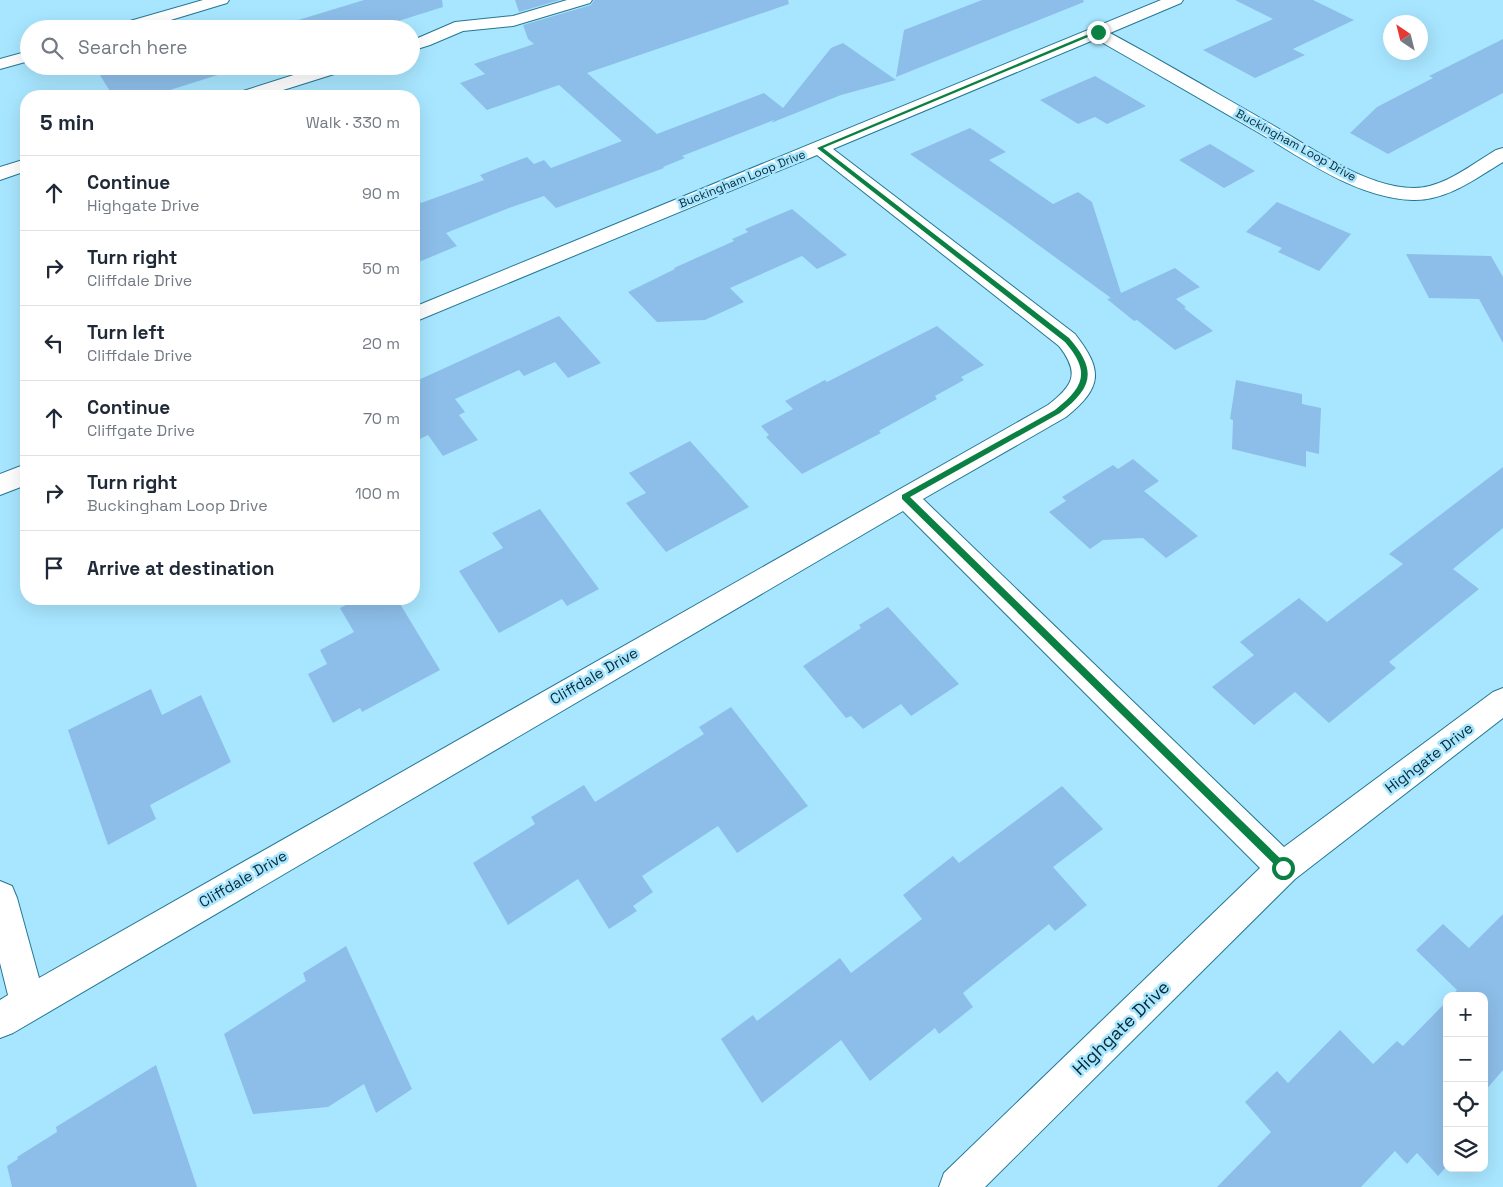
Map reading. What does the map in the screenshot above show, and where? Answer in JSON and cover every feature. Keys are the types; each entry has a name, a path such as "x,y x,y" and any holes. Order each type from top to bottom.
{"street":[{"path":"153,20 221,0"},
{"path":"420,45 462,42 479,37 504,23 584,0"},
{"name":"Buckingham Loop Drive","path":"420,313 1175,0"},
{"name":"Buckingham Loop Drive","path":"1098,32 1332,166 1376,188 1412,194 1428,193 1451,184 1503,154"},
{"path":"0,64 20,58"},
{"path":"265,90 312,75"},
{"name":"Cliffdale Drive","path":"0,1020 905,497 1058,411 1075,398 1084,384 1084,369 1079,354 1067,340 819,148"},
{"path":"0,174 20,168"},
{"path":"0,485 20,477"},
{"path":"905,497 1283,868"},
{"name":"Highgate Drive","path":"958,1187 1283,868 1503,701"},
{"path":"0,898 28,1003"}],"building":[{"path":"364,0 442,0 443,7 402,20 298,20"},
{"path":"515,0 560,0 519,12"},
{"path":"594,0 788,0 789,4 587,73 657,134 764,93 783,108 831,48 843,43 896,80 841,95 771,123 774,120 682,156 685,158 664,168 556,208 544,196 509,208 446,233 457,246 420,261 420,202 484,180 480,175 527,157 534,164 544,160 551,168 622,141 559,85 487,110 460,83 485,74 474,64 534,44 528,39 523,25 591,5"},
{"path":"982,0 1083,0 1084,2 896,77 904,30"},
{"path":"1235,0 1313,0 1354,20 1293,49 1305,55 1255,78 1203,50 1273,19"},
{"path":"1503,39 1503,93 1388,154 1350,133 1377,107 1433,78 1429,76"},
{"path":"100,75 218,75 170,90 109,90"},
{"path":"1095,76 1146,106 1107,124 1095,117 1078,124 1040,100"},
{"path":"970,128 1006,152 989,160 1053,204 1078,192 1092,202 1121,293 1175,268 1200,287 1176,299 1186,307 1184,308 1213,331 1175,350 1107,299 1111,298 910,154"},
{"path":"1210,144 1255,171 1224,188 1179,160"},
{"path":"1277,202 1351,234 1319,271 1278,252 1282,248 1246,232"},
{"path":"792,209 847,255 817,269 802,256 730,288 744,302 705,320 657,322 628,292 674,268 734,241 732,239 748,232 745,229"},
{"path":"1406,254 1491,256 1503,277 1503,343 1479,299 1429,298"},
{"path":"559,316 601,363 568,378 555,362 524,376 519,370 455,399 465,412 459,415 478,440 443,456 428,435 420,439 420,379"},
{"path":"937,326 984,365 961,377 964,380 935,396 937,399 879,431 881,433 802,474 766,437 769,435 761,426 793,409 785,401 825,380 827,382"},
{"path":"1236,380 1302,394 1302,404 1321,408 1319,454 1306,451 1306,467 1232,449 1233,420 1230,419"},
{"path":"690,441 749,507 666,552 626,503 646,493 629,473"},
{"path":"1133,459 1159,481 1144,491 1198,536 1166,558 1143,538 1103,540 1090,549 1049,512 1066,501 1062,497 1113,465 1118,469"},
{"path":"1503,467 1503,528 1453,569 1479,589 1389,662 1396,668 1329,723 1295,692 1254,725 1212,687 1254,655 1240,642 1299,598 1327,622 1403,564 1389,554"},
{"path":"540,509 599,589 567,606 562,599 499,633 459,571 503,548 492,533"},
{"path":"346,605 401,605 440,670 362,712 360,708 333,723 308,674 327,664 320,650 354,632 340,608"},
{"path":"888,607 959,684 911,716 901,704 863,729 851,716 846,718 803,666 861,628 859,625"},
{"path":"151,689 162,715 201,695 231,762 150,805 156,819 108,845 68,730"},
{"path":"731,707 808,806 737,853 718,826 642,876 653,892 633,906 637,911 609,929 578,879 508,925 473,863 535,824 531,817 584,785 595,802 704,734 699,727"},
{"path":"1062,786 1103,829 1053,867 1087,905 1055,931 1049,924 963,993 973,1007 939,1034 935,1028 870,1081 841,1040 762,1103 721,1039 753,1015 757,1021 840,958 851,973 922,919 903,895 953,856 959,863"},
{"path":"1503,914 1503,1070 1488,1087 1488,992 1455,992 1457,990 1416,950 1443,924 1469,948"},
{"path":"346,946 412,1089 376,1113 364,1084 328,1107 253,1114 224,1034 306,981 303,973"},
{"path":"1443,1005 1443,1170 1438,1176 1417,1153 1407,1164 1395,1151 1361,1187 1217,1187 1271,1132 1245,1102 1277,1071 1288,1083 1340,1030 1373,1064 1397,1041 1403,1046"},
{"path":"156,1065 197,1187 12,1187 7,1166 18,1159 17,1157 57,1132 56,1127"}],"route":[{"path":"1098,32 819,148 1067,340 1079,354 1084,369 1084,384 1075,398 1058,411 905,497 1283,868"}]}
